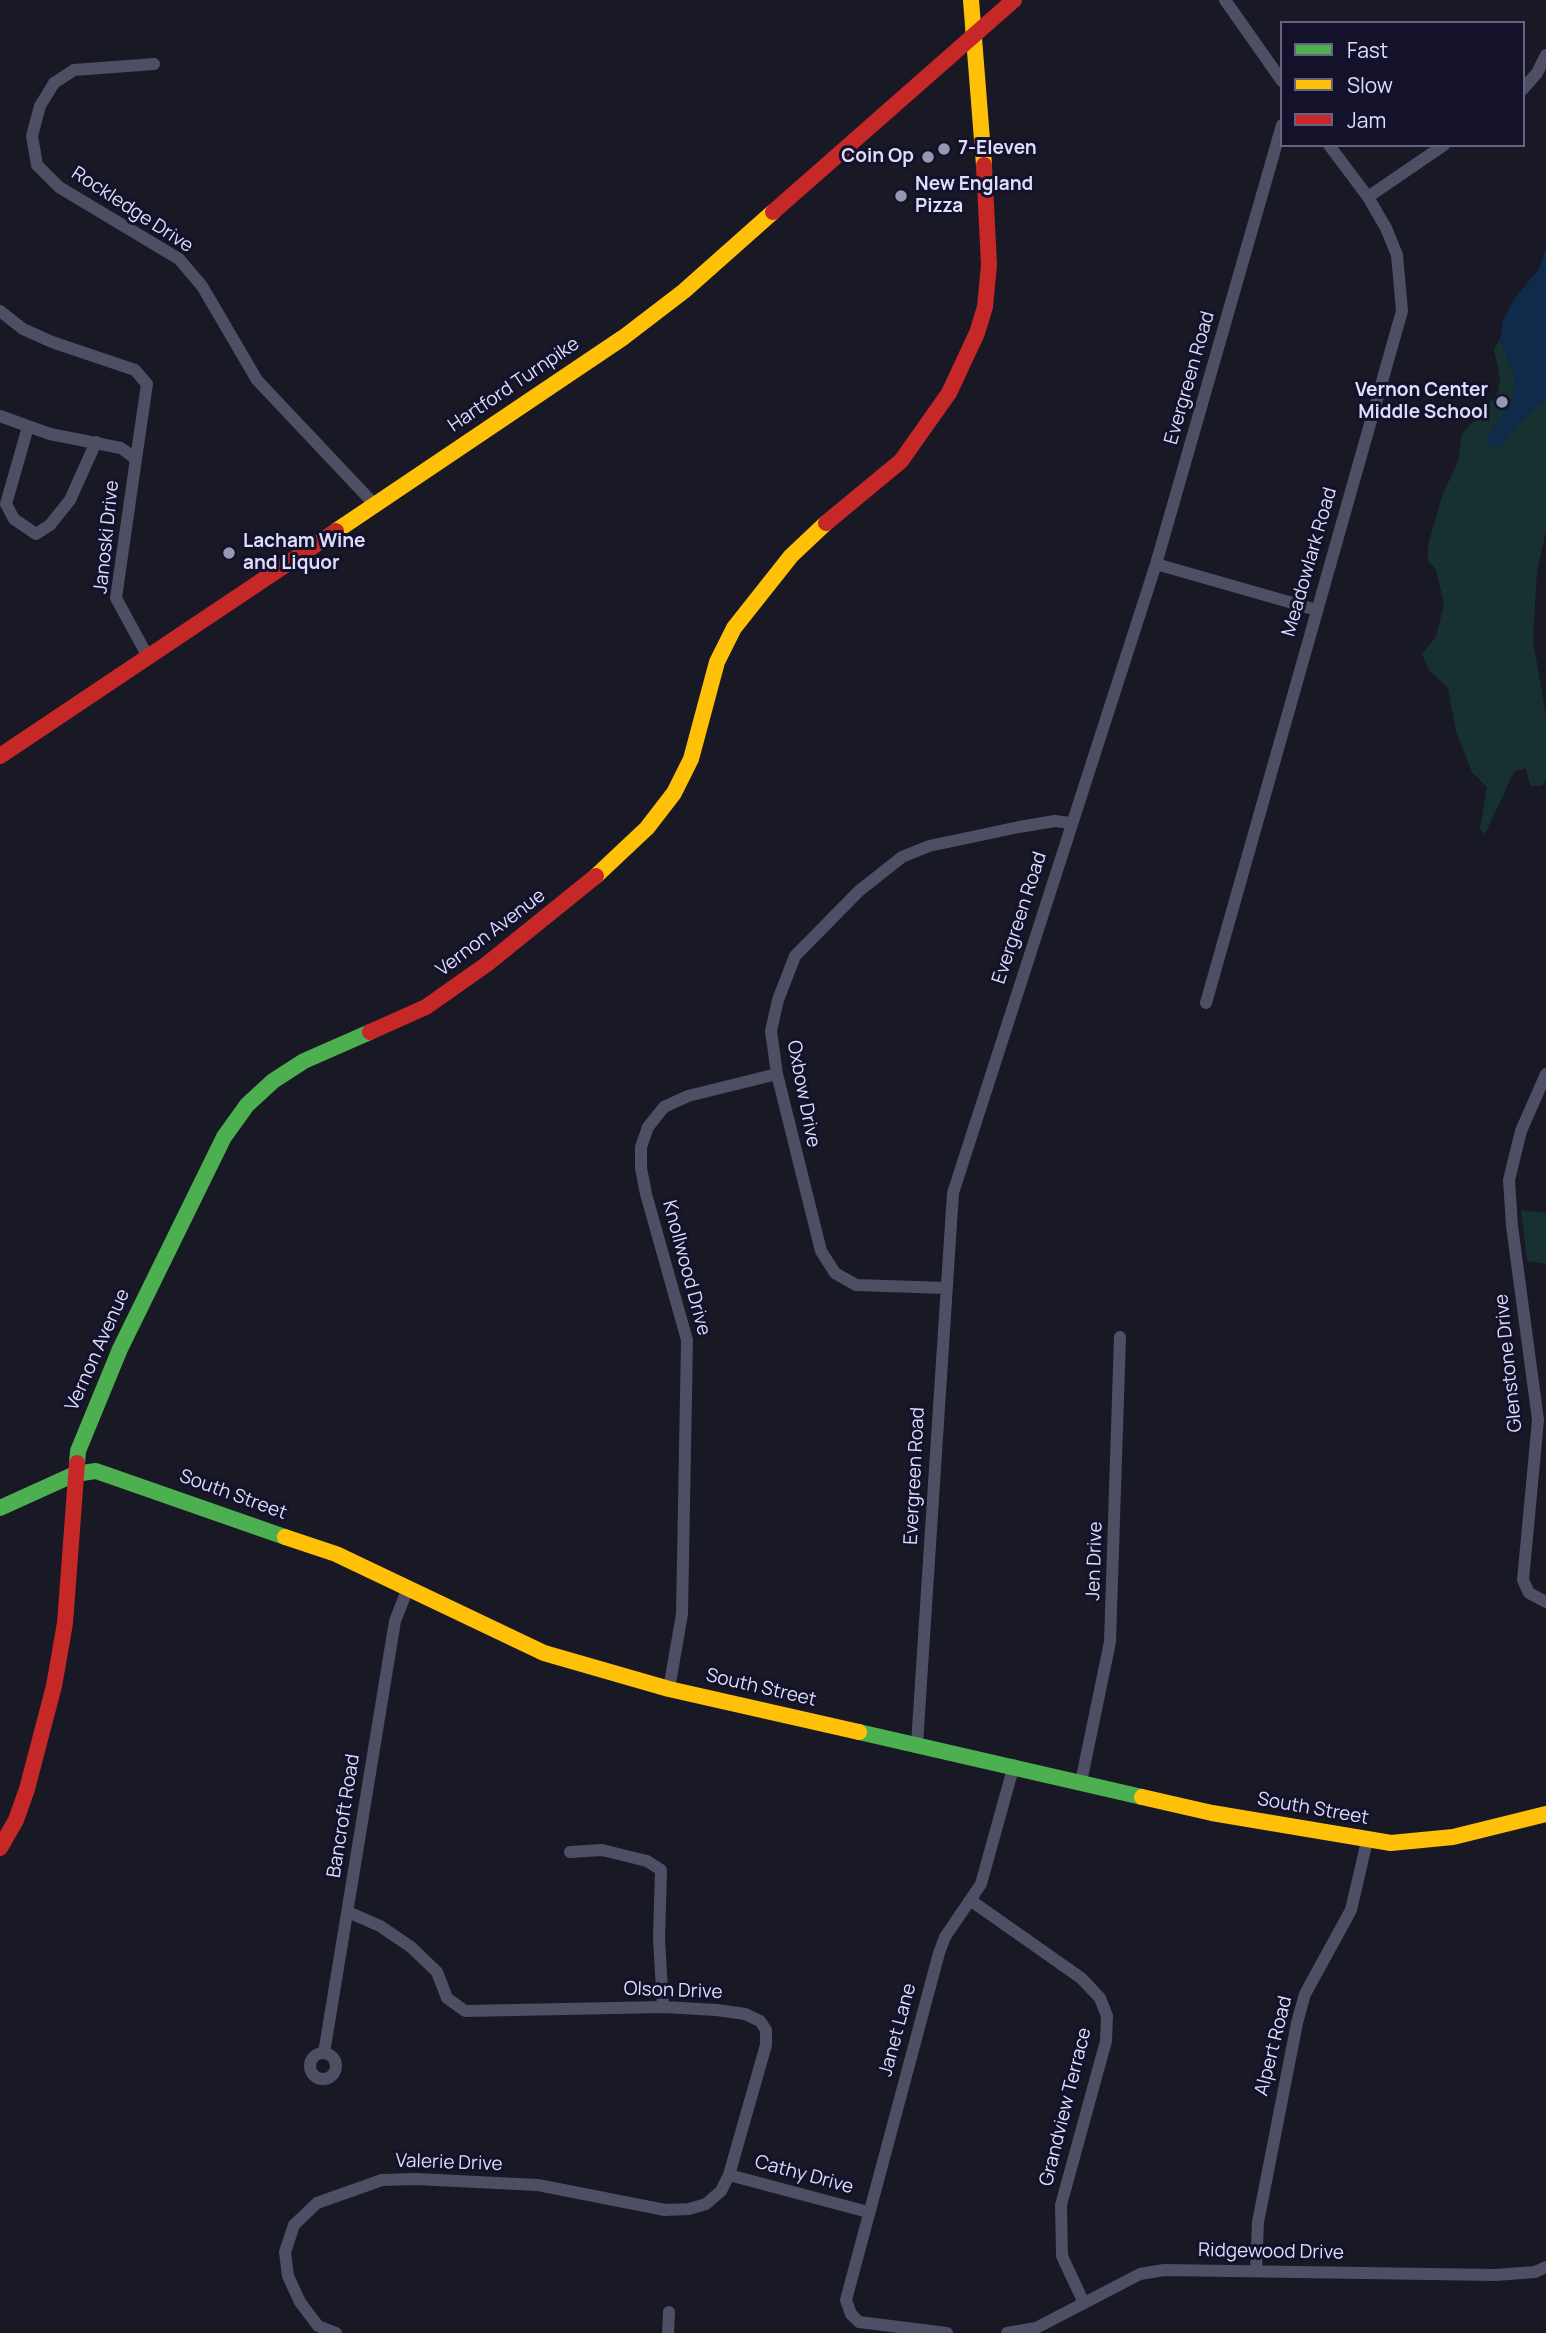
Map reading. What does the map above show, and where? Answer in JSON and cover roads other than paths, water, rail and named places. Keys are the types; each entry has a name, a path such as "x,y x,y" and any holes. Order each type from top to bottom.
{"street":[{"name":"Vernon Avenue","path":"0,1848 16,1820 27,1789 54,1686 65,1623 78,1451 91,1413 120,1349 224,1137 247,1105 273,1081 304,1061 426,1007 586,886 648,828 674,793 691,759 717,662 734,628 791,556 817,530 871,489 901,461 949,393 972,349 985,307 989,265 980,95 971,0"},
{"name":"Hartford Turnpike","path":"0,757 147,655 567,376 684,291 1014,0"},
{"path":"1225,0 1280,78"},
{"path":"1525,87 1537,74 1546,55"},
{"name":"Rockledge Drive","path":"154,64 101,66 74,71 54,83 40,106 32,136 37,165 59,187 179,259 202,286 257,380 374,504"},
{"name":"Evergreen Road","path":"917,1744 946,1288 956,1183 1070,823 1156,564 1280,132"},
{"name":"Meadowlark Road","path":"1206,1003 1402,311 1397,255 1368,197 1330,147"},
{"path":"1368,197 1441,147"},
{"path":"0,311 23,329 52,342 135,370 147,384 136,459"},
{"name":"Janoski Drive","path":"0,415 28,427 121,448 136,459 116,598 147,655"},
{"path":"28,427 6,504 14,519 36,534 50,525 70,500 96,442"},
{"path":"1156,564 1317,610"},
{"name":"Oxbow Drive","path":"946,1288 856,1285 835,1273 821,1251 777,1074 771,1031 786,974 795,956 859,891 902,857 929,846 1031,825 1070,823"},
{"name":"Knollwood Drive","path":"669,1689 682,1614 687,1340 646,1194 640,1168 641,1147 648,1127 664,1107 688,1096 777,1074"},
{"name":"Glenstone Drive","path":"1546,1074 1521,1131 1509,1180 1512,1226 1538,1420 1523,1580 1530,1593 1546,1602"},
{"name":"Jen Drive","path":"1081,1782 1111,1632 1120,1337"},
{"name":"South Street","path":"0,1508 75,1474 96,1471 336,1554 544,1653 669,1689 1014,1765 1212,1813 1367,1841 1419,1842 1546,1814"},
{"name":"Bancroft Road","path":"324,2053 395,1622 408,1588"},
{"name":"Janet Lane","path":"947,2333 874,2326 859,2322 851,2314 846,2300 939,1953 945,1937 981,1884 991,1856 1014,1765"},
{"name":"Alpert Road","path":"1256,2272 1258,2222 1297,2023 1305,1994 1351,1910 1367,1841"},
{"path":"570,1852 602,1850 647,1861 661,1870 659,1939 663,2007"},
{"name":"Grandview Terrace","path":"970,1900 1082,1978 1100,1998 1107,2016 1106,2040 1061,2205 1062,2256 1083,2301"},
{"name":"Olson Drive","path":"348,1912 380,1926 411,1947 436,1972 447,1998 465,2011 663,2007 745,2014 760,2021 766,2030 766,2045 729,2175"},
{"name":"Cathy Drive","path":"729,2175 868,2212"},
{"name":"Valerie Drive","path":"336,2333 318,2326 300,2302 288,2276 285,2252 294,2225 317,2203 342,2192 382,2180 493,2182 538,2186 665,2210 689,2209 706,2204 721,2191 729,2175"},
{"name":"Ridgewood Drive","path":"1007,2333 1036,2328 1083,2301 1140,2274 1195,2269 1496,2275 1535,2272 1546,2267"},
{"path":"668,2333 669,2312"}],"water":[{"path":"1546,247 1546,399 1517,424 1502,446 1489,448 1488,435 1511,403 1514,389 1514,373 1500,339 1503,321 1514,299 1539,269"}],"place":[{"name":"7-Eleven","path":"944,149"},
{"name":"Coin Op","path":"928,157"},
{"name":"New England Pizza","path":"901,196"},
{"name":"Vernon Center Middle School","path":"1502,402"},
{"name":"Lacham Wine and Liquor","path":"229,553"}]}
